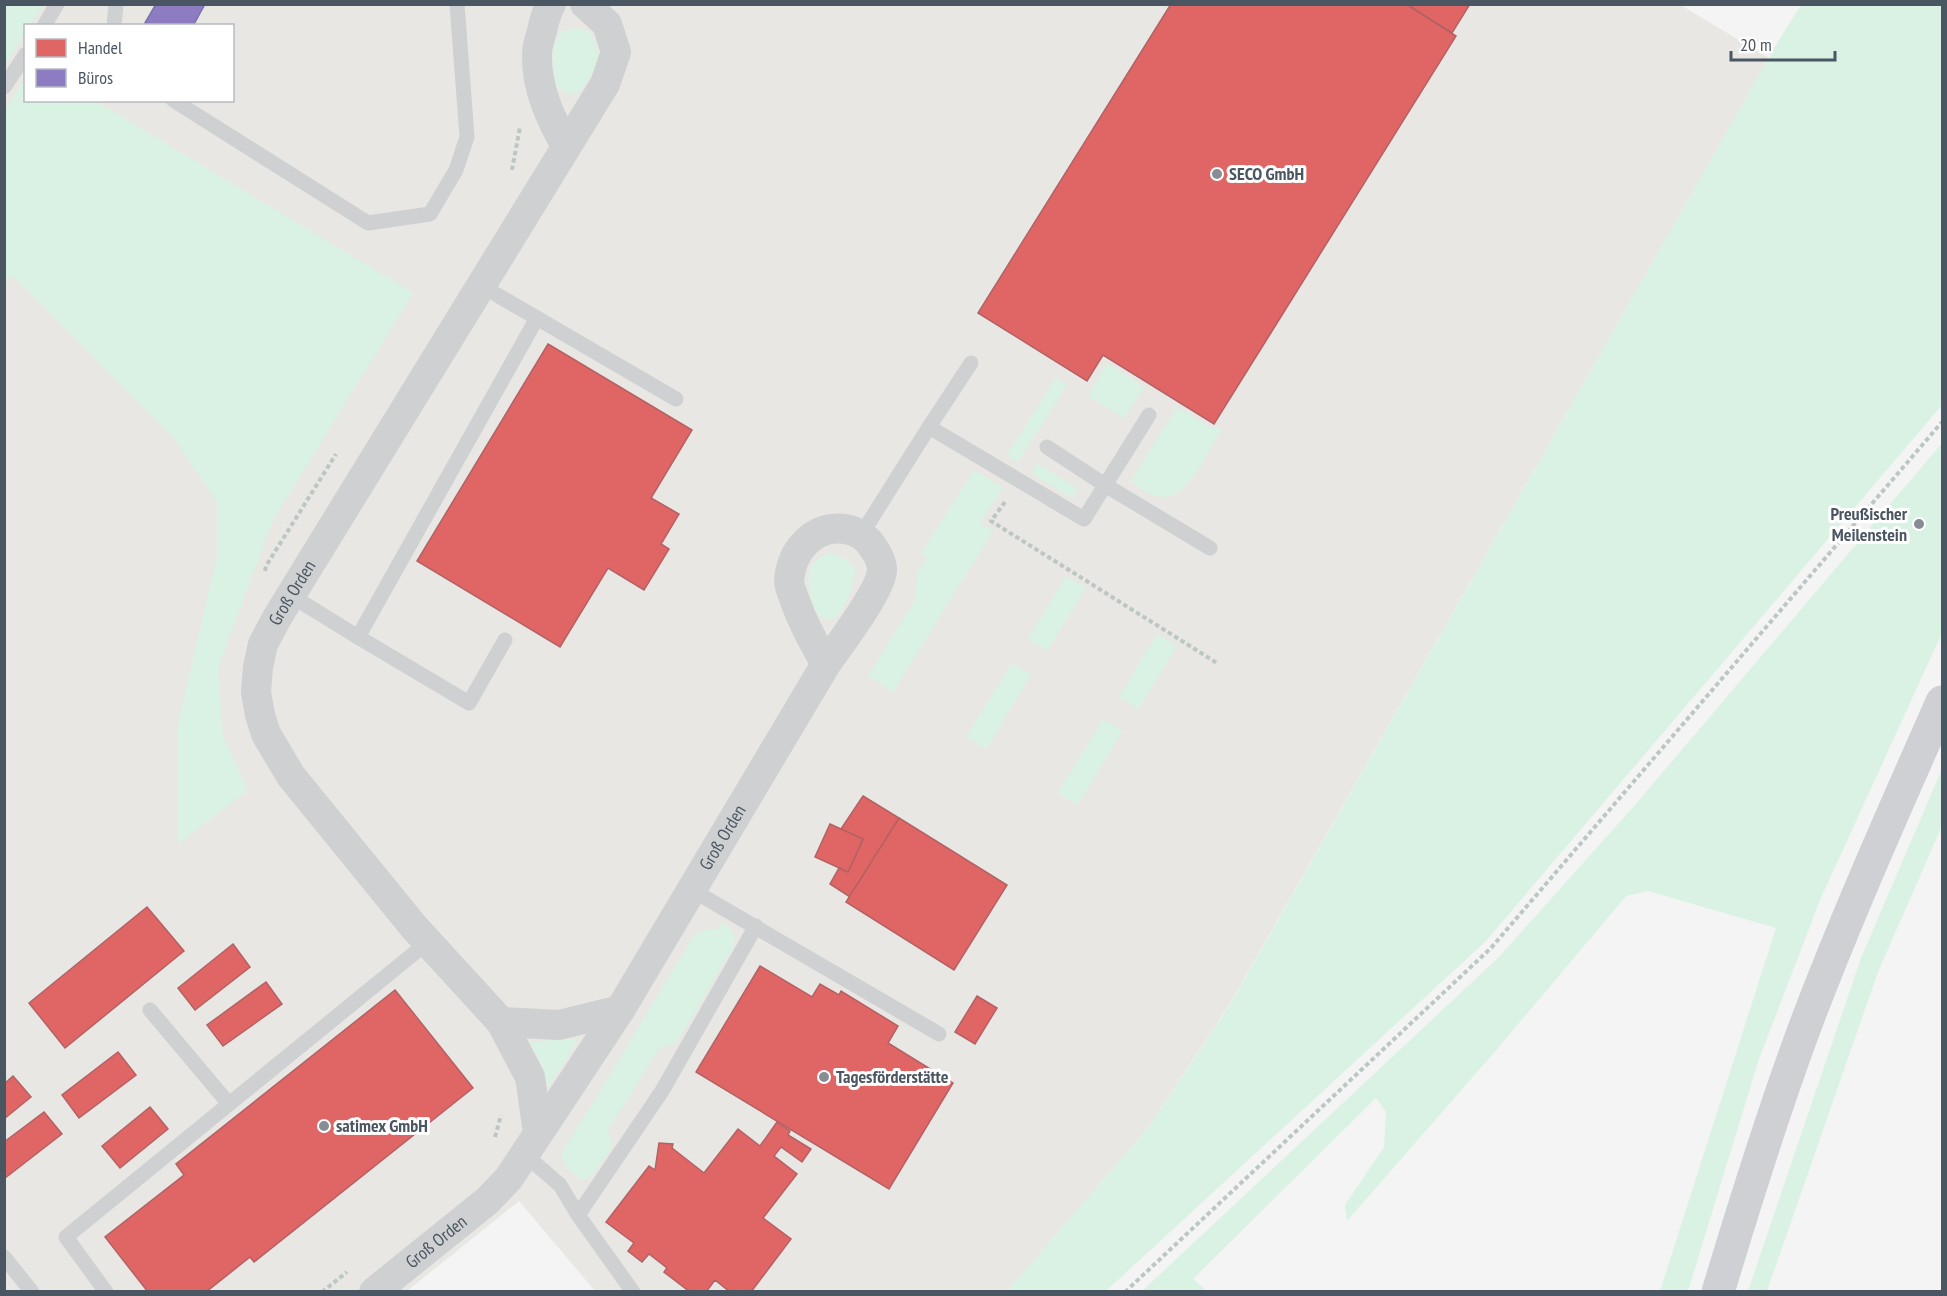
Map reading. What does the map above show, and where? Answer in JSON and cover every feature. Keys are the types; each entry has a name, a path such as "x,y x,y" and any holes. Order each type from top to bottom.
{"main road":[{"path":"1718,1292 1749,1188 1809,1016 1886,829 1942,702"}],"street":[{"path":"551,4 547,11 537,53 546,106 554,127 566,146"},
{"name":"Groß Orden","path":"531,1143 530,1077 501,1022 428,942 291,776 266,734 256,692 263,644 290,595 605,84 616,52 607,24 585,4"},
{"path":"826,664 803,623 789,582 794,561 802,546 817,532 834,528 856,531 861,535"},
{"name":"Groß Orden","path":"374,1292 487,1200 509,1178 620,1010 826,664 858,619 877,583 882,570 878,556 871,544 861,535"},
{"path":"501,1022 559,1025 620,1010"}],"lane":[{"path":"45,24 57,4"},
{"path":"114,24 116,4"},
{"path":"176,102 368,223 430,214 456,170 467,137 457,4"},
{"path":"4,87 24,57"},
{"path":"480,285 676,399"},
{"path":"358,637 537,318"},
{"path":"861,535 971,363"},
{"path":"929,427 1084,519 1149,415"},
{"path":"1047,447 1210,548"},
{"path":"290,595 468,703 505,640"},
{"path":"692,890 939,1034"},
{"path":"578,1215 662,1091 756,926"},
{"path":"106,1292 66,1237 428,942"},
{"path":"150,1010 229,1104"},
{"path":"531,1143 578,1215 633,1292"},
{"path":"4,1257 32,1292"}],"path":[{"path":"1125,1292 1491,948 1942,422"},
{"path":"1018,480 991,521 1217,663"}],"shaded area":[{"path":"42,4 1679,4 1769,58 1228,1007 1148,1128 1007,1292 595,1291 519,1201 407,1291 5,1291 4,65 24,33 24,102 234,102 234,24 30,24"}],"green space":[{"path":"5,4 43,5 31,24 24,24 24,34 5,66"},
{"path":"1801,5 1942,5 1942,405 1486,941 1106,1291 1007,1291 1148,1128 1228,1008"},
{"path":"576,28 589,31 595,41 596,69 579,93 568,94 557,88 553,51 562,31"},
{"path":"24,80 24,102 98,102 413,293 272,522 218,668 223,737 248,790 178,844 178,724 217,556 217,502 174,439 11,274 5,283 5,110"},
{"path":"1107,363 1144,387 1124,418 1088,396"},
{"path":"1056,378 1067,385 1018,462 1007,455"},
{"path":"1177,407 1213,429 1215,426 1221,430 1198,470 1182,489 1174,495 1156,496 1131,481"},
{"path":"1942,443 1942,633 1820,900 1759,1059 1688,1291 1660,1291 1776,928 1648,891 1626,896 1498,1048 1347,1221 1345,1205 1384,1147 1386,1112 1376,1098 1193,1279 1207,1291 1142,1291 1499,957 1635,805"},
{"path":"1037,463 1078,489 1072,498 1031,473"},
{"path":"974,470 1003,488 980,523 993,531 893,692 868,676 915,600 918,571 927,557 921,553"},
{"path":"831,553 848,560 855,568 852,588 847,599 837,617 829,619 817,616 809,588 809,578 814,563"},
{"path":"1066,576 1086,588 1047,651 1028,639"},
{"path":"1157,634 1177,646 1138,709 1119,697"},
{"path":"1012,663 1031,675 986,749 966,737"},
{"path":"1103,719 1123,731 1077,805 1058,793"},
{"path":"1942,769 1942,826 1878,972 1767,1291 1748,1291 1861,958"},
{"path":"722,923 730,928 735,936 732,949 676,1043 660,1047 608,1130 612,1147 592,1176 584,1180 580,1178 565,1164 561,1155 695,934 704,930 717,930"},
{"path":"579,1038 548,1088 541,1064 530,1042"}],"building: Handel":[{"name":"SECO GmbH","path":"1171,4 1406,4 1456,36 1214,424 1103,355 1087,381 978,313"},
{"path":"1413,4 1470,4 1452,33 1411,7"},
{"path":"548,344 692,430 651,498 679,514 661,544 669,549 644,590 608,568 560,647 417,561"},
{"path":"863,796 899,818 850,897 830,884 839,868 848,872 863,839 841,829"},
{"path":"899,818 1007,885 954,970 846,902"},
{"path":"830,824 863,839 848,872 815,857"},
{"path":"147,907 184,951 65,1048 29,1003"},
{"path":"233,944 250,967 195,1010 178,988"},
{"name":"Tagesförderstätte","path":"760,966 812,997 820,984 839,995 841,991 898,1026 888,1043 953,1083 889,1189 696,1072"},
{"path":"266,982 282,1004 223,1046 207,1025"},
{"name":"satimex GmbH","path":"395,990 473,1088 254,1262 250,1257 206,1292 148,1292 105,1237 184,1175 176,1164"},
{"path":"977,996 997,1008 975,1044 955,1032"},
{"path":"118,1052 136,1075 79,1118 62,1095"},
{"path":"13,1076 31,1097 4,1119 4,1084"},
{"path":"150,1107 168,1129 120,1168 102,1146"},
{"path":"44,1112 62,1134 5,1178 4,1142"},
{"path":"777,1122 790,1131 788,1135 811,1149 802,1162 781,1147 774,1156 797,1174 763,1218 791,1239 751,1292 730,1292 715,1280 706,1292 690,1292 664,1272 667,1268 649,1254 642,1262 628,1251 634,1243 606,1222 649,1166 655,1170 659,1143 673,1144 672,1148 704,1173 738,1129 760,1146"}],"building: Büros":[{"path":"156,4 205,4 194,24 145,23"}],"place":[{"name":"SECO GmbH","path":"1217,174"},
{"name":"Preußischer Meilenstein","path":"1919,524"},
{"name":"Tagesförderstätte","path":"824,1077"},
{"name":"satimex GmbH","path":"324,1126"}]}
